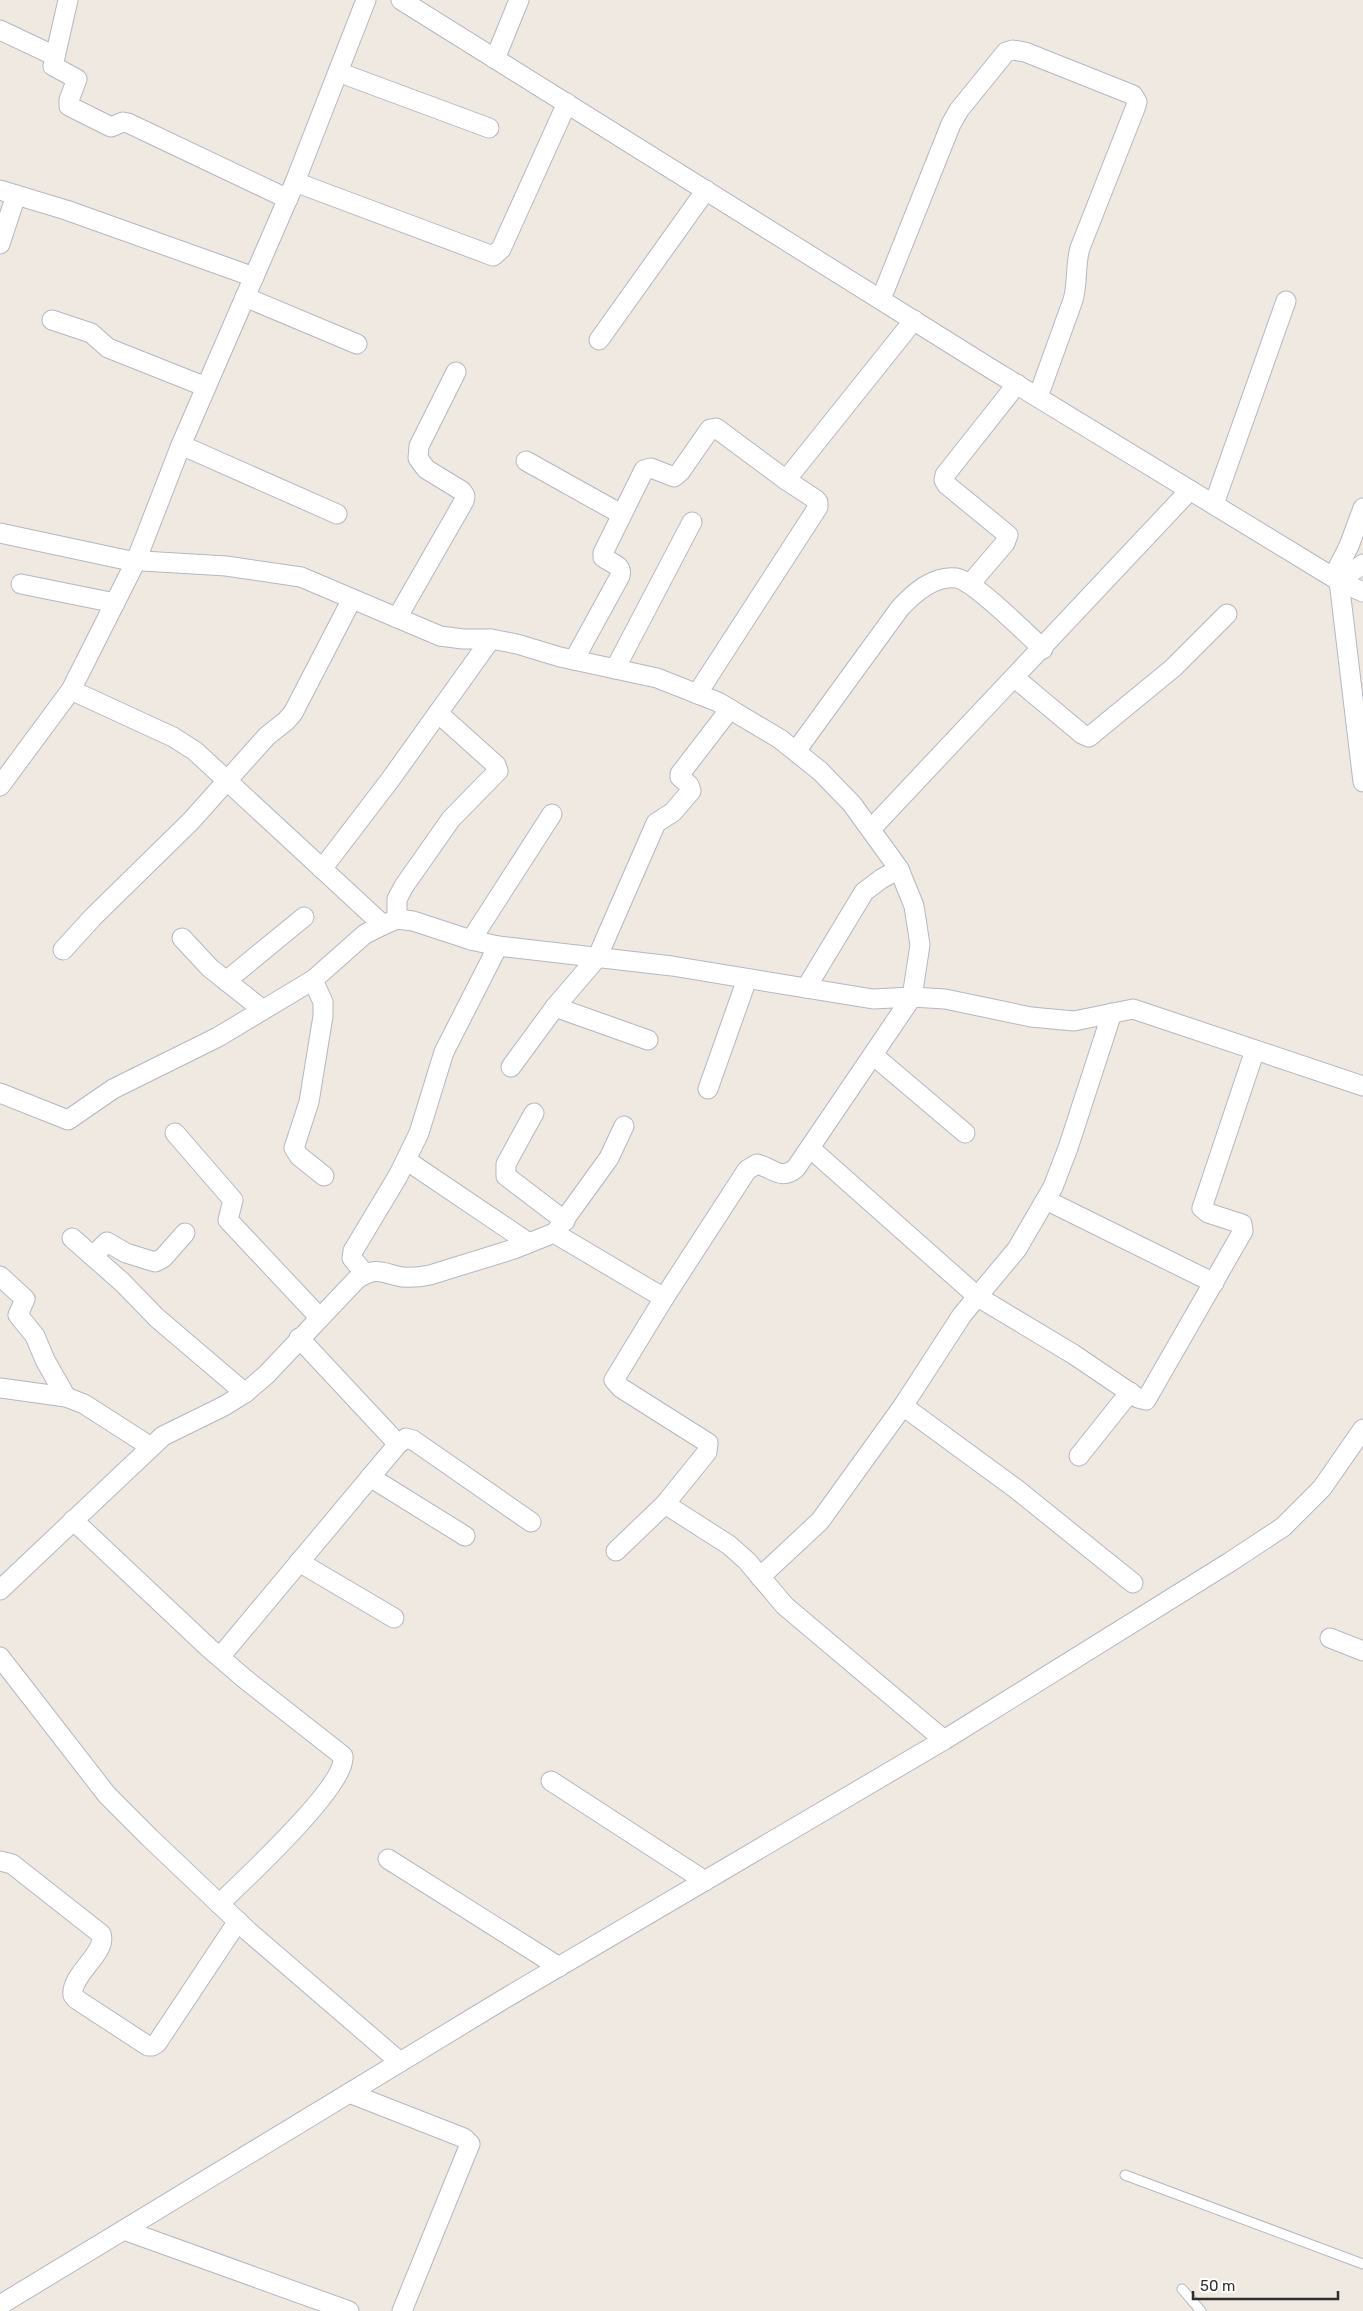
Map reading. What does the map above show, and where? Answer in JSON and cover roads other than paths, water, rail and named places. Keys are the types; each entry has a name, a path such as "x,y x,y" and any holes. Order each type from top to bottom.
{"street":[{"path":"68,0 53,66 78,79 68,103 73,108 111,127 123,122 128,123 288,199"},
{"path":"0,786 71,690 136,561 181,445 296,182 366,0"},
{"path":"401,0 1038,397 1336,579 1363,592"},
{"path":"495,58 519,0"},
{"path":"0,30 55,56"},
{"path":"881,300 951,124 959,110 1006,52 1013,50 1025,52 1133,95 1137,102 1136,106 1080,248 1076,262 1074,295 1038,397"},
{"path":"338,72 489,128"},
{"path":"296,182 493,256 501,249 567,103"},
{"path":"599,340 706,190"},
{"path":"0,244 8,193 66,210 254,277"},
{"path":"245,297 357,344"},
{"path":"1214,504 1286,301"},
{"path":"52,320 91,333 108,348 206,387"},
{"path":"786,480 914,320"},
{"path":"397,618 464,501 465,496 462,491 426,469 418,458 419,446 456,372"},
{"path":"970,584 1005,543 1008,535 947,485 944,480 945,475 1017,384"},
{"path":"574,660 622,571 620,567 603,557 603,553 644,470 651,468 670,476 677,475 707,433 713,428 720,430 786,480 815,499 818,502 818,507 697,694"},
{"path":"181,445 337,514"},
{"path":"526,461 621,514"},
{"path":"871,829 1043,649 1190,490"},
{"path":"1363,508 1336,579 1363,782"},
{"path":"615,669 692,522"},
{"path":"0,533 136,561 226,566 266,570 301,577 440,636 463,639 491,639 657,678 730,709 780,739 796,751 820,771 852,804 899,869 914,906 920,945 912,997 810,1148 790,1174 783,1175 757,1164 752,1165 747,1170 664,1298 614,1380 621,1388 708,1443 707,1452 665,1504 616,1551"},
{"path":"1336,579 1363,564"},
{"path":"796,751 900,608 910,596 934,582 954,577 970,584 1043,649"},
{"path":"21,584 115,603"},
{"path":"63,950 93,917 191,821 267,736 293,713 352,599"},
{"path":"1015,678 1082,734 1089,737 1173,668 1227,614"},
{"path":"322,868 491,639"},
{"path":"71,690 173,737 195,751 322,868 390,922"},
{"path":"510,1067 555,1007 597,958 656,824 673,812 691,790 690,784 680,777 680,774 730,709"},
{"path":"390,922 404,886 451,819 498,771 496,764 438,713"},
{"path":"471,940 552,814"},
{"path":"806,988 864,892 880,879 899,869"},
{"path":"226,981 304,917"},
{"path":"1,1096 68,1120 113,1089 218,1037 313,980 365,934 390,922 413,920 471,940 498,946 672,966 873,999 912,997 945,999 1039,1018 1074,1021 1133,1009 1363,1086"},
{"path":"182,938 199,957 263,1010"},
{"path":"365,1274 352,1258 353,1251 406,1160 419,1133 444,1052 498,946"},
{"path":"708,1089 747,979"},
{"path":"313,980 322,997 323,1016 309,1102 294,1148 299,1156 324,1176"},
{"path":"555,1007 648,1040"},
{"path":"760,1577 820,1521 903,1406 951,1330 1017,1249 1046,1200 1068,1148 1112,1013"},
{"path":"810,1148 978,1297 1073,1354 1142,1400 1150,1396 1243,1231 1244,1227 1238,1222 1204,1211 1202,1203 1255,1050"},
{"path":"873,1055 964,1132"},
{"path":"534,1113 506,1164 506,1176 560,1227 664,1298"},
{"path":"0,1590 163,1436 224,1406 245,1393 266,1375 299,1338 365,1274 380,1270 402,1277 416,1278 430,1275 529,1243 560,1227 609,1158 624,1126"},
{"path":"175,1133 233,1200 228,1220 320,1318"},
{"path":"406,1160 529,1243"},
{"path":"1046,1200 1214,1283"},
{"path":"93,1256 108,1242 126,1253 155,1262 163,1258 185,1233"},
{"path":"72,1238 158,1318 245,1393"},
{"path":"0,1276 25,1299 18,1315 35,1336 45,1360 66,1397"},
{"path":"299,1338 398,1444"},
{"path":"0,1388 66,1397 84,1404 151,1447"},
{"path":"1080,1456 1130,1392"},
{"path":"903,1406 1015,1488 1133,1583"},
{"path":"0,2305 400,2062 944,1740 1283,1527 1322,1488 1363,1429"},
{"path":"220,1657 398,1444 406,1438 414,1440 531,1522"},
{"path":"370,1477 465,1536"},
{"path":"665,1504 730,1544 747,1560 785,1606 944,1740"},
{"path":"73,1520 220,1657 344,1756 344,1762 310,1813 219,1904"},
{"path":"299,1562 394,1618"},
{"path":"1330,1638 1363,1651"},
{"path":"0,1658 107,1795 219,1904 400,2062"},
{"path":"551,1781 705,1881"},
{"path":"388,1859 559,1967"},
{"path":"0,1861 12,1864 101,1934 102,1944 74,1985 73,1995 76,1999 148,2046 157,2043 238,1921"},
{"path":"349,2094 464,2138 470,2144 402,2311"},
{"path":"124,2230 349,2311"}],"lane":[{"path":"1125,2175 1363,2264"},
{"path":"1182,2289 1200,2311"}]}
